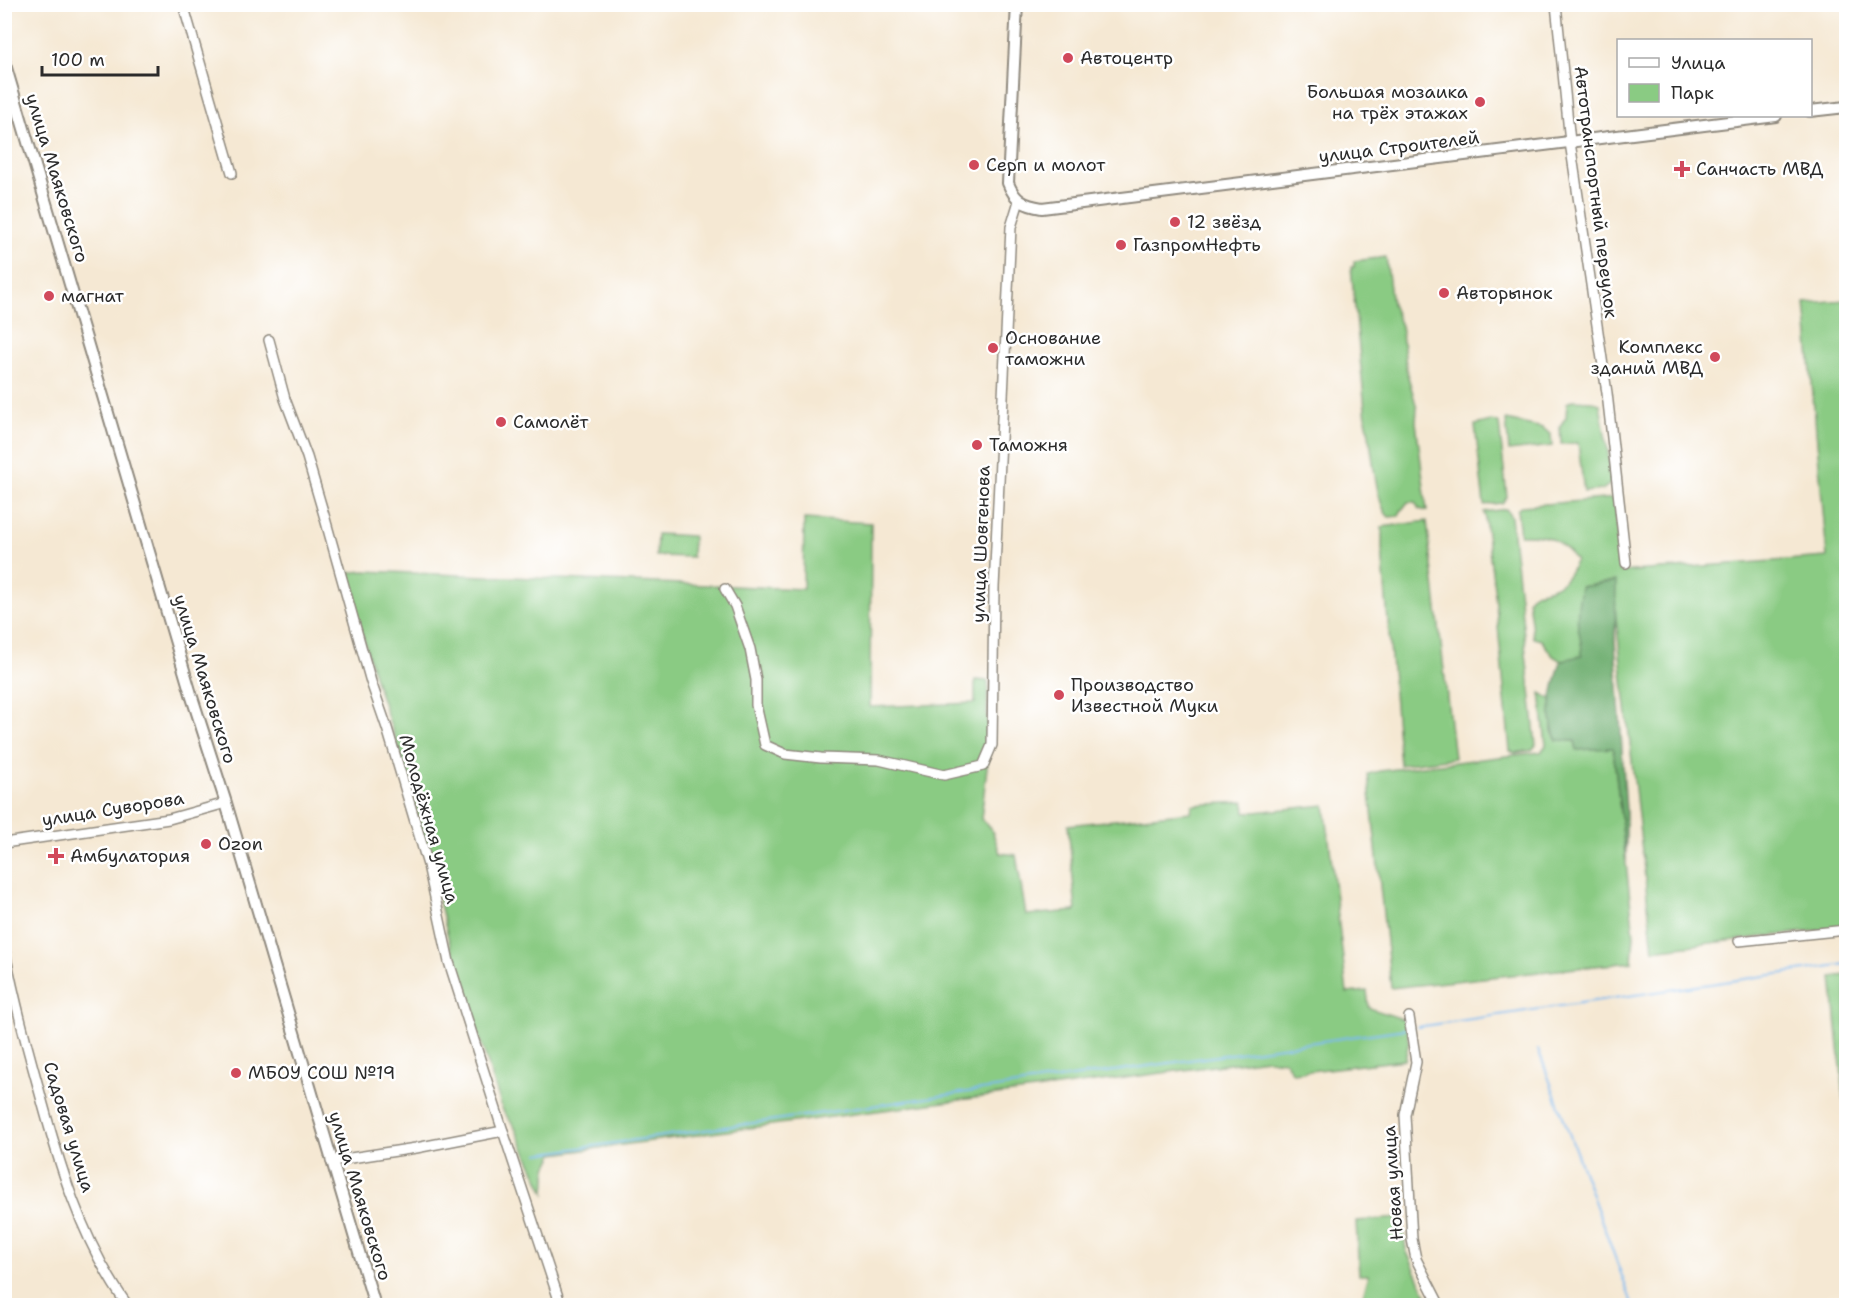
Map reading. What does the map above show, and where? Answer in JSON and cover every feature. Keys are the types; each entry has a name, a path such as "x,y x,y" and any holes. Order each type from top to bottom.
{"street":[{"path":"183,4 232,173"},
{"path":"1017,4 1008,183 1013,195 1023,203"},
{"name":"Автотранспортный переулок","path":"1556,4 1570,142 1607,393 1626,563"},
{"name":"улица Маяковского","path":"4,62 375,1305"},
{"path":"1812,111 1846,107"},
{"name":"улица Строителей","path":"1023,203 1042,208 1768,117"},
{"name":"улица Шовгенова","path":"725,589 735,606 750,649 756,681 756,705 765,745 785,754 879,760 944,775 983,766 992,745 994,588 1011,227 1023,203"},
{"name":"Молодёжная улица","path":"269,340 285,399 313,476 371,682 428,865 449,962 561,1305"},
{"name":"улица Суворова","path":"4,843 170,819 226,803"},
{"path":"1739,941 1846,930"},
{"name":"Садовая улица","path":"4,947 52,1138 70,1190 98,1256 128,1305"},
{"name":"Новая улица","path":"1409,1017 1416,1062 1405,1115 1412,1239 1416,1259 1440,1305"},
{"path":"331,1161 503,1131"}],"green space":[{"path":"1386,257 1392,304 1401,326 1407,373 1417,408 1416,422 1427,511 1419,509 1415,502 1408,502 1399,516 1389,517 1380,500 1366,419 1351,267 1354,267 1354,261"},
{"path":"1846,300 1846,927 1653,950 1612,582 1581,587 1578,627 1582,640 1582,656 1561,661 1553,656 1541,640 1533,638 1528,599 1537,592 1562,582 1576,560 1551,539 1538,535 1520,535 1517,510 1522,506 1615,498 1620,572 1827,557 1805,303"},
{"path":"1573,400 1600,404 1613,482 1602,490 1584,492 1578,443 1561,444 1560,426 1566,417 1567,403"},
{"path":"1506,420 1543,428 1551,435 1552,446 1509,451"},
{"path":"1491,421 1499,423 1507,497 1502,503 1484,505 1475,425"},
{"path":"1506,509 1511,516 1536,745 1532,750 1515,753 1510,751 1495,595 1484,512"},
{"path":"804,519 871,523 870,707 975,703 975,680 988,681 989,750 981,819 991,828 1000,853 1016,855 1026,915 1076,911 1068,825 1191,812 1192,805 1244,802 1245,813 1325,805 1347,993 1367,991 1369,1008 1406,1020 1409,1041 1405,1060 1293,1073 1285,1061 1267,1059 554,1154 547,1168 545,1193 514,1126 503,1111 451,949 411,786 376,682 345,573 364,571 803,589"},
{"path":"1427,521 1454,758 1400,765 1382,527"},
{"path":"657,534 693,536 692,557 656,556"},
{"path":"1616,581 1615,640 1626,811 1626,861 1613,748 1577,750 1575,741 1557,740 1551,721 1553,690 1561,661 1582,655 1577,616 1581,587"},
{"path":"1540,693 1551,699 1552,731 1557,740 1575,741 1577,750 1613,747 1634,935 1632,962 1391,988 1368,774 1541,752 1546,745"},
{"path":"1846,975 1846,1117 1832,977"},
{"path":"1402,1218 1406,1250 1431,1305 1360,1305 1369,1275 1359,1275 1356,1221"}],"waterway":[{"path":"1417,1027 1846,964"},
{"path":"538,1154 1405,1029"},
{"path":"1538,1049 1633,1306"}],"place":[{"name":"Автоцентр","path":"1068,58"},
{"name":"Большая мозаика на трёх этажах","path":"1480,102"},
{"name":"Серп и молот","path":"974,165"},
{"name":"Санчасть МВД","path":"1682,169"},
{"name":"12 звёзд","path":"1175,222"},
{"name":"ГазпромНефть","path":"1121,245"},
{"name":"Авторынок","path":"1444,293"},
{"name":"магнат","path":"49,296"},
{"name":"Основание таможни","path":"993,348"},
{"name":"Комплекс зданий МВД","path":"1715,357"},
{"name":"Самолёт","path":"501,422"},
{"name":"Таможня","path":"977,445"},
{"name":"Производство Известной Муки","path":"1059,695"},
{"name":"Ozon","path":"206,844"},
{"name":"Амбулатория","path":"56,856"},
{"name":"МБОУ СОШ №19","path":"236,1073"}]}
